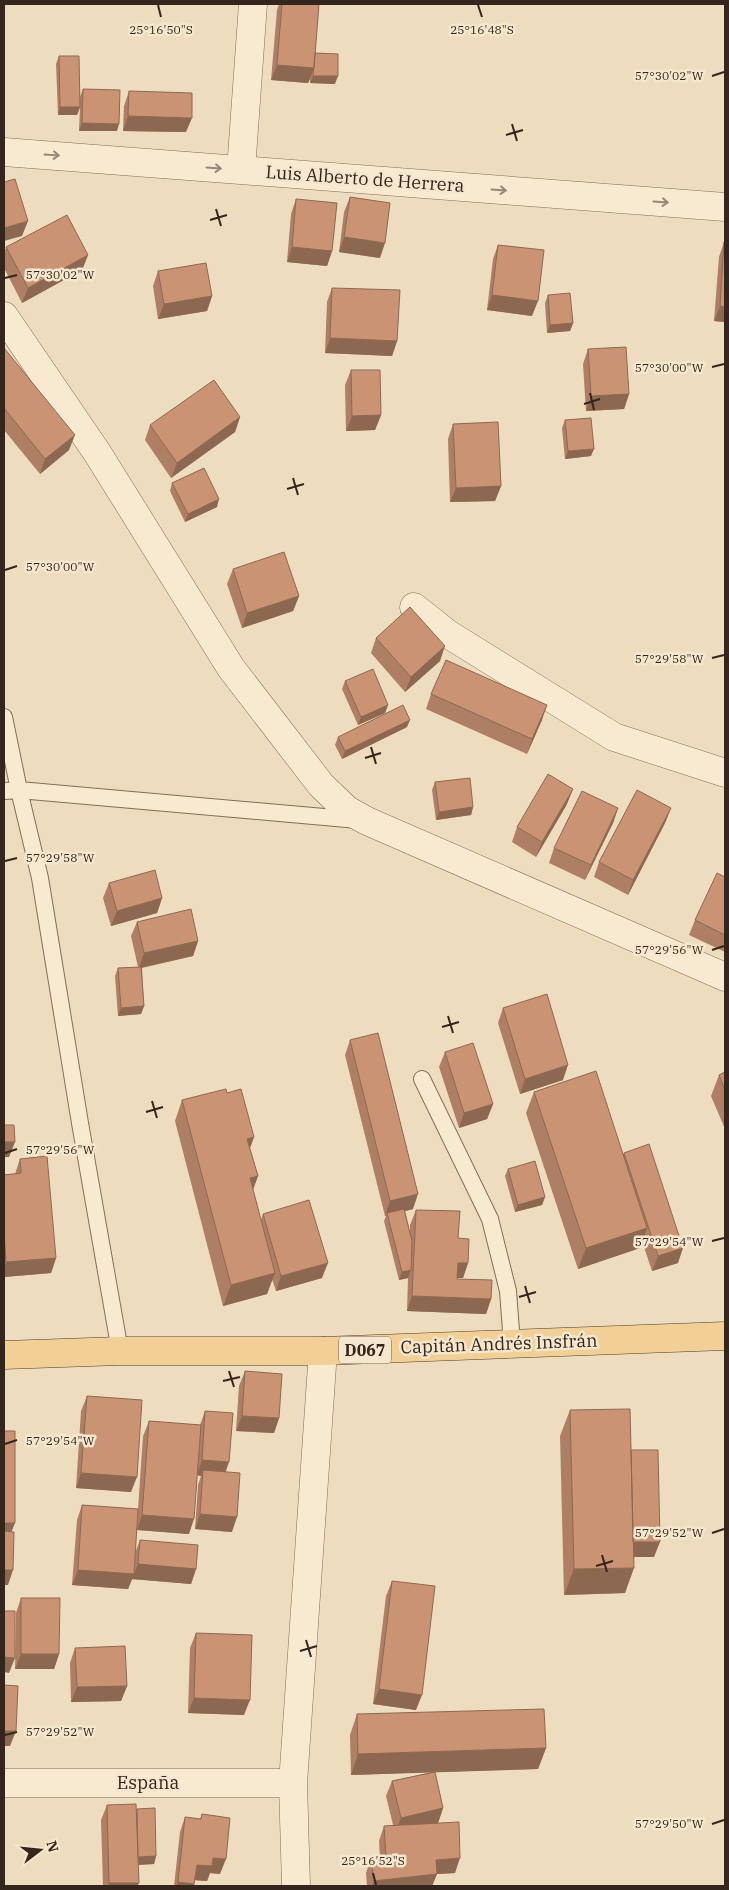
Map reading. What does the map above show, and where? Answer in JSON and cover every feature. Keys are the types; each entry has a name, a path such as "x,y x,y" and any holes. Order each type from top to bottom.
{"main road":[{"name":"Capitán Andrés Insfrán","path":"4,1356 120,1351 323,1351 725,1336"}],"street":[{"path":"241,170 252,4"},
{"name":"Luis Alberto de Herrera","path":"4,152 725,207"},
{"path":"4,316 98,454 231,668 321,785 347,810 367,821 725,977"},
{"path":"414,607 448,634 614,737 725,773"},
{"path":"296,1886 293,1783 323,1351"},
{"name":"España","path":"4,1784 293,1783"}],"lane":[{"path":"4,717 12,791 40,878 120,1351"},
{"path":"12,791 367,821"},
{"path":"422,1079 490,1220 508,1290 512,1344"}],"building":[{"path":"282,4 319,4 314,68 277,65"},
{"path":"315,53 338,54 338,76 313,76"},
{"path":"59,56 79,56 80,107 60,107"},
{"path":"83,89 120,90 119,124 82,123"},
{"path":"129,91 192,93 192,118 128,116"},
{"path":"15,179 28,221 4,228 4,182"},
{"path":"350,197 390,203 385,243 344,237"},
{"path":"296,199 337,203 332,251 292,247"},
{"path":"67,215 88,255 28,288 6,247"},
{"path":"725,242 725,307 720,306"},
{"path":"498,245 544,250 538,301 492,295"},
{"path":"206,263 212,296 164,304 158,271"},
{"path":"332,288 400,290 397,341 330,338"},
{"path":"570,293 573,323 550,325 548,295"},
{"path":"626,347 629,394 591,396 588,349"},
{"path":"4,348 75,435 45,459 4,408"},
{"path":"351,370 380,370 381,415 352,416"},
{"path":"214,380 240,417 177,463 150,425"},
{"path":"591,418 594,449 568,451 565,420"},
{"path":"498,422 501,486 456,488 453,424"},
{"path":"204,468 219,499 188,514 172,483"},
{"path":"284,552 299,596 247,613 233,569"},
{"path":"410,607 445,646 411,677 376,638"},
{"path":"446,660 547,705 532,739 431,694"},
{"path":"373,669 388,705 361,717 345,681"},
{"path":"403,705 410,720 345,751 338,737"},
{"path":"548,774 573,789 542,842 517,827"},
{"path":"470,778 473,807 439,812 435,782"},
{"path":"637,790 671,808 633,880 599,862"},
{"path":"582,791 618,808 591,865 554,848"},
{"path":"155,870 162,898 117,911 109,883"},
{"path":"717,873 725,877 725,935 695,920"},
{"path":"191,909 198,941 144,953 137,922"},
{"path":"141,967 144,1006 121,1008 118,968"},
{"path":"547,994 568,1065 525,1079 503,1008"},
{"path":"378,1033 418,1194 390,1201 350,1040"},
{"path":"473,1043 493,1104 464,1113 445,1052"},
{"path":"596,1071 647,1228 586,1248 534,1092"},
{"path":"725,1072 725,1090 719,1075"},
{"path":"226,1089 227,1093 241,1089 254,1137 247,1139 258,1176 250,1178 275,1273 231,1285 182,1100"},
{"path":"4,1125 14,1125 15,1142 4,1142"},
{"path":"649,1144 683,1248 658,1256 624,1153"},
{"path":"47,1156 56,1258 6,1262 4,1175 21,1173 20,1159"},
{"path":"535,1161 545,1197 518,1205 508,1169"},
{"path":"309,1200 328,1263 281,1276 263,1214"},
{"path":"404,1209 412,1241 411,1270 402,1272 387,1213"},
{"path":"416,1210 460,1211 458,1238 469,1239 468,1263 458,1263 457,1279 492,1280 491,1299 412,1296"},
{"path":"245,1371 282,1374 279,1418 242,1416"},
{"path":"87,1396 142,1400 137,1477 81,1473"},
{"path":"630,1409 634,1568 574,1569 570,1410"},
{"path":"205,1411 233,1413 229,1462 202,1460"},
{"path":"149,1421 201,1425 194,1519 142,1515"},
{"path":"4,1431 15,1431 15,1523 4,1523"},
{"path":"631,1450 658,1450 660,1542 633,1542"},
{"path":"203,1470 240,1473 237,1517 200,1514"},
{"path":"82,1505 138,1509 134,1574 78,1570"},
{"path":"4,1531 14,1532 13,1570 4,1570"},
{"path":"140,1540 198,1545 196,1569 138,1564"},
{"path":"392,1581 435,1586 422,1695 379,1689"},
{"path":"21,1598 60,1598 59,1654 21,1654"},
{"path":"4,1611 15,1611 15,1658 4,1657"},
{"path":"196,1633 252,1635 250,1700 194,1698"},
{"path":"125,1646 127,1686 77,1687 75,1648"},
{"path":"4,1685 18,1686 16,1731 4,1731"},
{"path":"544,1709 546,1748 358,1754 357,1714"},
{"path":"435,1772 443,1808 401,1818 392,1781"},
{"path":"136,1804 139,1883 109,1883 107,1805"},
{"path":"155,1808 156,1856 138,1857 137,1809"},
{"path":"202,1814 230,1818 226,1859 213,1858 212,1866 197,1865 194,1884 178,1882 185,1817 201,1819"},
{"path":"459,1822 460,1858 436,1860 437,1874 374,1881 371,1858 386,1856 384,1826"}]}
